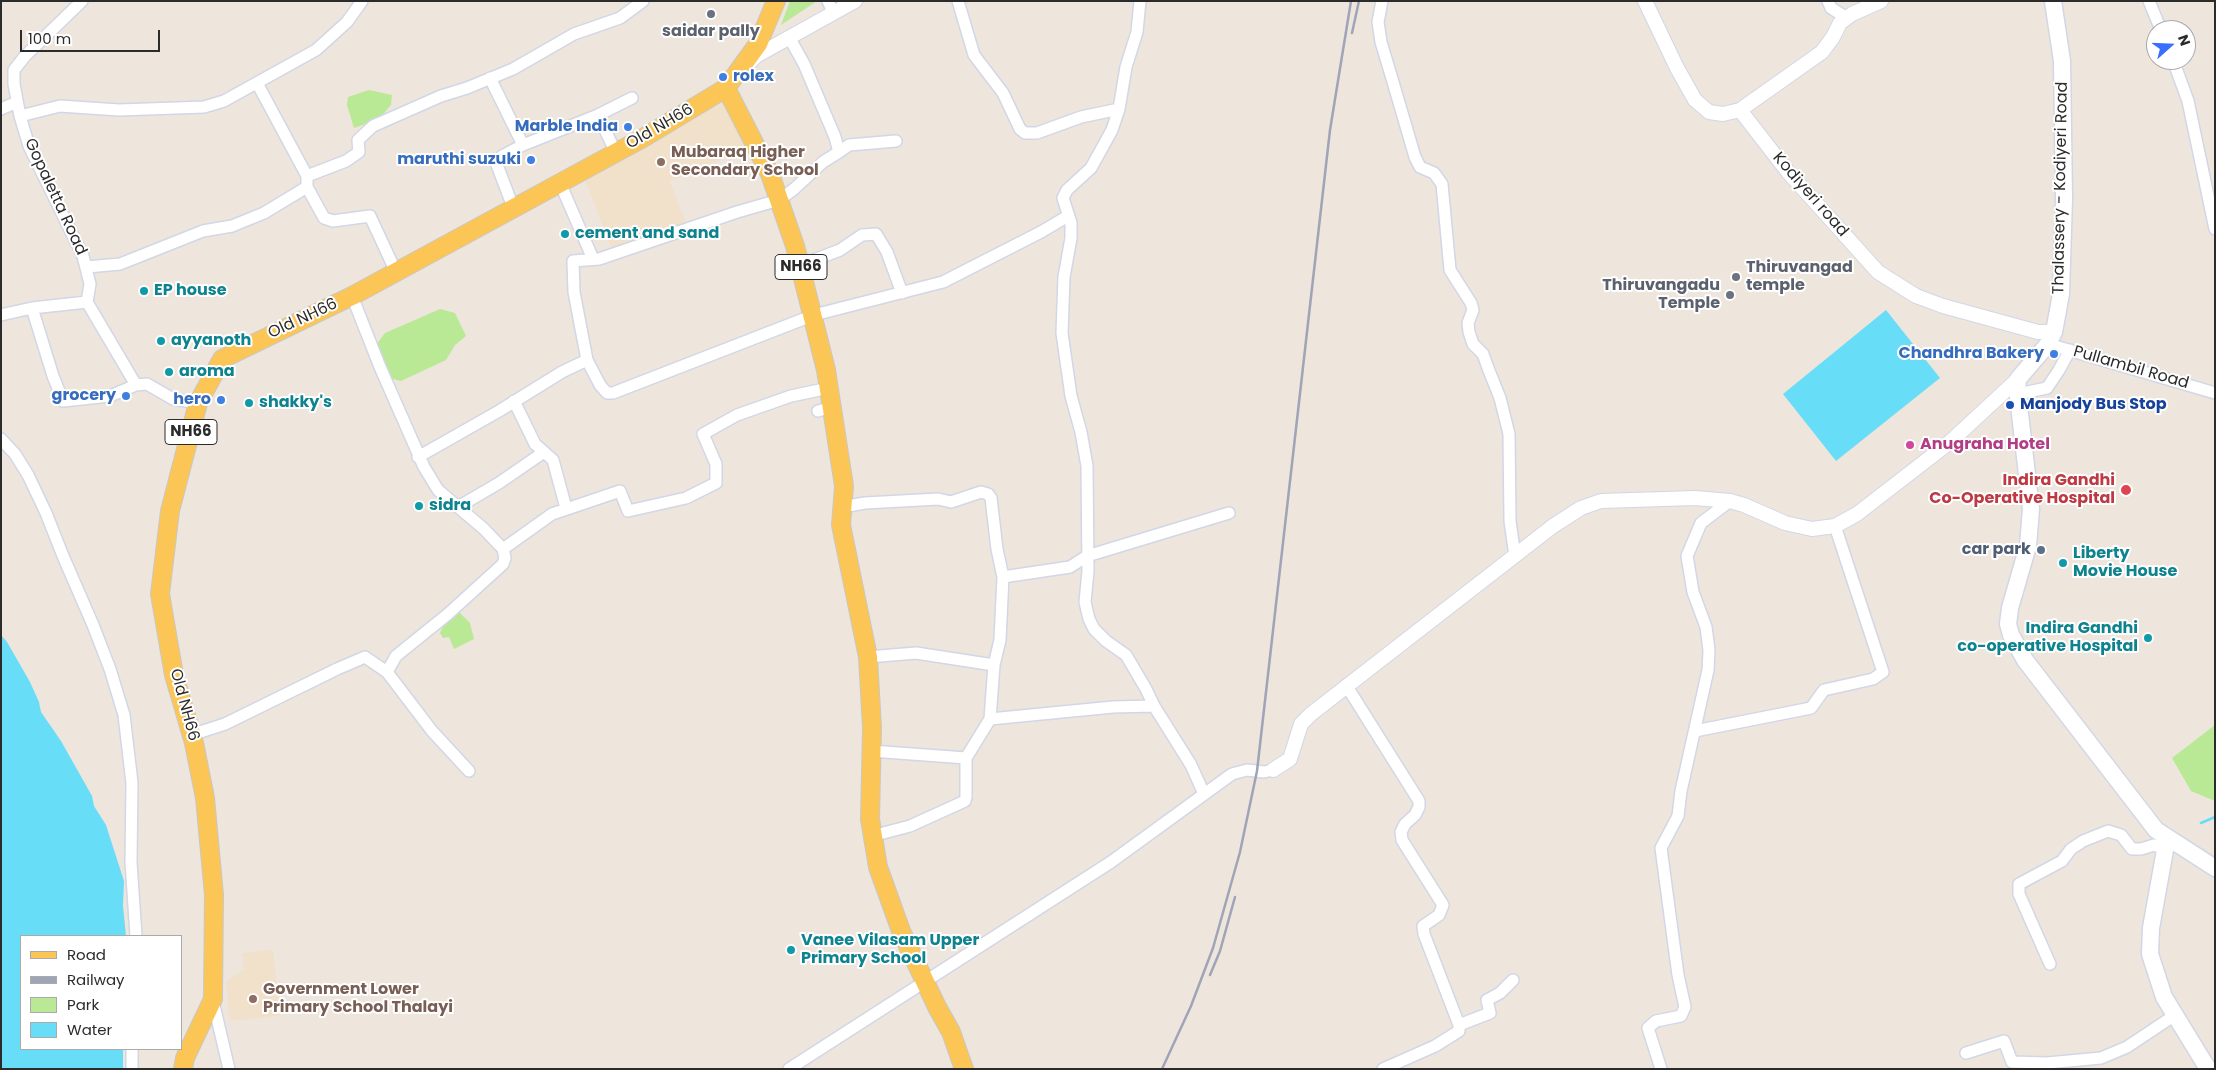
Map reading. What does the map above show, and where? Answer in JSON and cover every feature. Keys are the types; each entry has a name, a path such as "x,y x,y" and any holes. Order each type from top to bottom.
{"main road":[{"name":"Old NH66","path":"183,1069 185,1058 213,999 214,895 205,798 191,735 174,675 160,594 170,511 198,403 222,358 352,296 616,153 726,88 758,44 776,1"},
{"name":"Thalassery - Kodiyeri Road","path":"2051,338 2061,294 2064,189 2062,62 2053,1"},
{"name":"NH66","path":"726,88 770,174 800,265 814,315 829,388 825,409 840,457 844,486 842,507"},
{"path":"2051,338 2018,386 2031,509 2028,546 2010,608 2008,624 2011,635 2025,660 2166,844 2215,868"},
{"path":"842,507 841,525 868,657 871,751 870,819 872,836 885,890 925,981 951,1032 964,1069"},
{"path":"2166,844 2151,928 2150,954 2164,997 2208,1069"}],"street":[{"name":"Gopaletta Road","path":"82,1 24,56 14,70 14,84 20,116 29,146 78,243 87,267 90,284 87,302"},
{"path":"20,116 51,107 69,105 119,110 204,107 224,101 316,50 347,22 362,1"},
{"path":"87,267 120,264 203,231 232,226 264,213 307,181 346,162 359,152 358,140 374,126 441,96 467,88 512,69 574,34 620,18 643,1"},
{"path":"726,88 756,56 789,37 831,7 855,1"},
{"path":"958,1 974,55 1003,93 1020,129 1025,133 1037,133 1081,117 1119,109"},
{"path":"1140,1 1137,32 1126,67 1119,109 1112,130 1091,168 1067,190 1064,198 1071,238 1064,277 1062,333 1071,396 1081,432 1087,466 1085,602 1089,619 1094,630 1126,656 1146,688 1154,706 1191,765 1204,794"},
{"path":"1382,1 1378,22 1392,82 1407,125 1415,157 1420,167 1434,174 1442,184 1450,270 1471,303 1473,310 1468,323 1469,332 1474,344 1483,354 1500,398 1509,434 1510,521 1515,556"},
{"path":"1645,1 1677,68 1695,100 1709,112 1723,114 1740,110 1822,52 1840,23 1881,1"},
{"path":"1828,1 1832,8 1847,18"},
{"path":"2149,1 2157,20"},
{"path":"789,37 804,64 834,137 838,152"},
{"path":"2177,70 2188,101 2215,229"},
{"path":"490,78 523,145"},
{"path":"257,83 324,218 333,222 370,216 396,272"},
{"path":"516,207 510,199 497,165 502,156 523,145 598,115 632,98"},
{"path":"1,109 17,102"},
{"name":"Kodiyeri road","path":"1740,110 1788,172 1878,272 1916,296 1943,306 2038,332 2051,338"},
{"path":"598,115 616,153"},
{"path":"896,141 849,145 823,162 779,200 737,212 632,249 593,259 573,260 574,292 588,360 600,384 607,393 613,393 814,315 943,282 1041,232 1068,216"},
{"path":"560,183 593,259"},
{"path":"800,265 840,250 862,235 876,234 887,252 902,293"},
{"path":"352,296 418,457 438,490 503,549 505,558 503,564 448,614 396,656 387,672"},
{"path":"1,315 32,308 87,302 136,385"},
{"path":"32,308 53,376 63,401 110,396 136,385 147,384 173,399 198,403"},
{"name":"Pullambil Road","path":"2051,338 2070,350 2215,392"},
{"path":"789,1069 1111,862 1232,774 1240,771 1273,770 1290,759 1296,734 1305,719 1346,685 1554,526 1581,508 1601,501 1695,498 1730,501 1785,523 1812,529 1835,526 1857,514 1950,442 2018,386 2046,388 2060,370 2070,350"},
{"path":"418,457 562,372 588,360"},
{"path":"503,549 546,517 566,508 620,491 628,511 686,498 716,483 716,464 703,434 737,415 791,396 829,388"},
{"path":"514,401 535,444 553,460 566,508"},
{"path":"1,438 15,454 39,498 100,643 124,715 132,783 130,862 136,935"},
{"path":"458,507 500,483 544,452"},
{"path":"842,507 865,503 938,499 951,502 981,492 988,494 991,498 997,549 1003,577 1000,640 994,665 990,719 966,758 967,789 965,800 910,826 872,836"},
{"path":"1660,1069 1648,1028 1652,1023 1681,1016 1685,1008 1678,975 1661,848 1678,816 1681,791 1708,670 1709,650 1706,627 1693,592 1687,556 1701,523 1730,501"},
{"path":"1003,577 1070,567 1087,556 1229,514"},
{"path":"1695,731 1811,708 1824,690 1873,679 1883,672 1835,526"},
{"path":"868,657 916,653 994,665"},
{"path":"191,735 225,724 337,669 366,657 387,672 432,731 469,771"},
{"path":"1346,685 1418,801 1419,807 1401,832 1402,840 1443,905 1439,915 1423,926 1424,934 1459,1025 1459,1031 1452,1037 1402,1062 1383,1069"},
{"path":"990,719 1113,707 1154,706"},
{"path":"871,751 966,758"},
{"path":"2050,964 2018,894 2019,884 2062,861 2071,849 2082,841 2108,831 2121,835 2132,849 2166,844"},
{"path":"1459,1025 1490,1012 1487,1000 1500,993 1513,980"},
{"path":"213,999 229,1069"},
{"path":"1966,1053 2004,1041 2012,1062 2047,1063 2101,1058 2127,1047 2175,1014"},
{"path":"132,1050 132,1069"}],"shaded area":[{"name":"Mubaraq Higher Secondary School","path":"726,96 748,149 670,181 687,226 613,253 583,175"},
{"name":"Government Lower Primary School Thalayi","path":"273,950 280,1016 230,1021 226,982 244,969 242,953"}],"green space":[{"path":"790,1 817,1 781,25"},
{"path":"369,90 392,95 391,105 379,119 354,128 347,105 348,97"},
{"path":"440,309 455,313 466,336 455,345 446,360 401,381 389,378 376,345 385,333"},
{"path":"459,612 470,623 474,639 454,649 449,637 443,638 440,633 444,624"},
{"path":"2215,725 2215,801 2191,791 2172,758"}],"water":[{"path":"1886,310 1940,378 1836,461 1783,394"},
{"path":"1,635 30,682 39,702 41,712 61,741 92,796 94,806 106,825 124,881 123,906 126,935 20,935 20,1050 123,1050 123,1069 1,1069"}],"waterway":[{"path":"2201,823 2215,817"}],"railway":[{"path":"1162,1069 1191,1006 1213,948 1240,852 1257,771 1330,130 1351,1"},
{"path":"1352,33 1359,1"},
{"path":"1210,975 1220,951 1235,897"}],"place":[{"name":"saidar pally","path":"711,14"},
{"name":"rolex","path":"723,77"},
{"name":"Marble India","path":"628,127"},
{"name":"maruthi suzuki","path":"531,160"},
{"name":"Mubaraq Higher Secondary School","path":"661,162"},
{"name":"cement and sand","path":"565,234"},
{"name":"Thiruvangad temple","path":"1736,277"},
{"name":"EP house","path":"144,291"},
{"name":"Thiruvangadu Temple","path":"1730,295"},
{"name":"ayyanoth","path":"161,341"},
{"name":"Chandhra Bakery","path":"2054,354"},
{"name":"aroma","path":"169,372"},
{"name":"grocery","path":"126,396"},
{"name":"hero","path":"221,400"},
{"name":"shakky's","path":"249,403"},
{"name":"Manjody Bus Stop","path":"2010,405"},
{"name":"Anugraha Hotel","path":"1910,445"},
{"name":"Indira Gandhi Co-Operative Hospital","path":"2126,490"},
{"name":"sidra","path":"419,506"},
{"name":"car park","path":"2041,550"},
{"name":"Liberty Movie House","path":"2063,563"},
{"name":"Indira Gandhi co-operative Hospital","path":"2148,638"},
{"name":"Vanee Vilasam Upper Primary School","path":"791,950"},
{"name":"Government Lower Primary School Thalayi","path":"253,999"}]}
